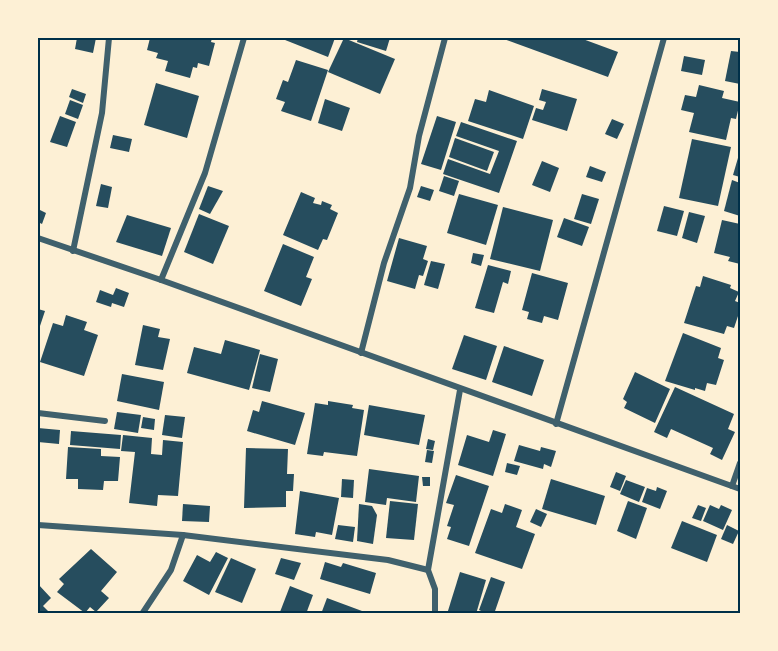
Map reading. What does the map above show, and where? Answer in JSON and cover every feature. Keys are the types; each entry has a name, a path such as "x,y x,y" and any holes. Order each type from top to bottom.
{"street":[{"path":"73,251 102,113 109,38"},
{"path":"161,280 205,173 244,38"},
{"path":"361,353 384,263 411,188 419,136 445,38"},
{"path":"556,424 664,38"},
{"path":"38,238 161,280 460,390 741,489"},
{"path":"435,614 435,590 429,570 460,390"},
{"path":"38,413 105,421"},
{"path":"732,486 741,463"},
{"path":"38,525 183,536 388,560 429,570"},
{"path":"142,614 171,570 183,536"}],"building":[{"path":"77,38 96,38 93,53 75,49"},
{"path":"150,38 212,38 211,42 215,43 209,66 198,63 197,68 193,67 190,78 165,71 168,61 156,58 158,53 147,50"},
{"path":"280,38 335,38 328,57"},
{"path":"344,38 395,59 380,94 328,72"},
{"path":"358,38 390,38 386,51 357,42"},
{"path":"501,38 580,38 618,52 608,77"},
{"path":"731,51 740,52 740,84 725,81"},
{"path":"684,56 705,60 702,75 681,71"},
{"path":"296,60 328,70 311,121 281,111 285,102 276,99 283,80 288,82"},
{"path":"156,83 199,96 187,138 144,125"},
{"path":"699,85 724,91 722,98 740,102 736,119 731,118 726,140 689,132 694,113 681,110 685,95 696,97"},
{"path":"72,89 86,94 83,103 69,97"},
{"path":"542,89 577,99 567,131 532,120 536,108 543,110 546,102 539,100"},
{"path":"489,90 534,106 523,139 468,121 475,99 486,102"},
{"path":"325,99 350,108 342,131 318,123"},
{"path":"70,100 83,105 78,119 65,114"},
{"path":"60,116 76,122 67,147 50,142"},
{"path":"437,116 456,122 441,170 421,164"},
{"path":"612,119 624,124 617,139 605,134"},
{"path":"461,122 517,141 499,193 443,174 448,159 490,174 499,151 456,136"},
{"path":"113,135 132,139 129,152 110,148"},
{"path":"455,138 494,152 487,171 449,157"},
{"path":"692,139 731,147 718,206 679,198"},
{"path":"740,151 740,177 733,175"},
{"path":"542,161 559,168 550,192 532,185"},
{"path":"590,166 606,172 602,182 586,177"},
{"path":"444,176 459,181 454,196 439,191"},
{"path":"732,180 740,183 740,216 724,211"},
{"path":"101,184 112,187 108,208 96,206"},
{"path":"208,186 223,191 210,214 199,209"},
{"path":"421,186 434,190 430,201 417,197"},
{"path":"301,192 315,198 313,203 321,205 322,201 332,205 330,209 338,213 327,240 323,239 318,250 283,235"},
{"path":"459,194 498,205 486,245 447,233"},
{"path":"582,194 599,199 591,224 574,219"},
{"path":"664,206 684,211 677,236 657,231"},
{"path":"503,207 553,220 540,271 490,259"},
{"path":"38,209 46,213 42,224 38,222"},
{"path":"689,212 705,216 697,243 682,238"},
{"path":"199,214 229,226 213,264 184,252"},
{"path":"127,215 171,228 162,256 116,242"},
{"path":"564,218 589,227 582,246 557,237"},
{"path":"722,220 740,224 740,264 728,261 730,257 714,253"},
{"path":"399,238 427,246 423,259 428,261 423,276 419,275 415,289 387,281"},
{"path":"283,244 314,257 306,277 312,279 301,306 264,291"},
{"path":"473,253 484,255 481,266 471,263"},
{"path":"431,261 445,264 438,289 424,285"},
{"path":"488,265 511,271 508,284 503,282 494,313 475,308"},
{"path":"532,273 568,283 558,320 544,316 542,323 527,319 529,312 522,310"},
{"path":"703,276 731,285 730,288 739,292 735,301 740,303 740,310 734,328 727,326 724,334 684,323 696,286 700,287"},
{"path":"116,288 129,293 124,307 112,303 111,307 96,302 100,290 113,295"},
{"path":"38,309 45,311 38,332"},
{"path":"66,315 87,322 84,330 98,335 84,376 40,362 53,323 63,326"},
{"path":"143,325 160,329 158,337 170,339 163,370 135,365"},
{"path":"683,333 721,348 718,358 724,360 716,385 707,383 705,391 665,381"},
{"path":"464,335 497,346 486,380 452,369"},
{"path":"225,340 260,350 249,390 187,373 194,347 221,354"},
{"path":"504,346 544,360 532,396 492,382"},
{"path":"260,354 278,359 270,392 252,388"},
{"path":"635,372 670,389 655,423 624,408 627,402 623,399"},
{"path":"122,374 164,382 159,410 117,401"},
{"path":"675,387 734,414 728,429 735,432 722,460 710,454 713,448 671,429 667,438 654,432"},
{"path":"262,401 305,413 295,445 247,431 253,410 259,412"},
{"path":"328,401 353,405 352,408 364,410 357,456 324,452 323,456 307,454 315,403 328,405"},
{"path":"369,405 425,415 419,445 364,435"},
{"path":"117,412 141,415 138,433 114,429"},
{"path":"165,415 185,417 182,438 162,435"},
{"path":"143,417 155,419 154,430 141,428"},
{"path":"38,428 60,430 59,444 38,442"},
{"path":"493,430 506,434 493,476 458,465 467,435 489,442"},
{"path":"71,431 121,435 120,449 70,445"},
{"path":"123,435 152,438 151,454 162,455 163,440 183,442 178,496 158,495 157,506 129,503 135,452 121,451"},
{"path":"428,439 435,441 433,450 426,449"},
{"path":"519,445 540,451 541,447 556,451 551,467 544,464 543,469 514,461"},
{"path":"68,447 101,449 101,456 120,457 118,481 104,481 103,490 78,489 78,479 66,479"},
{"path":"246,448 288,449 287,474 294,474 293,491 286,491 286,507 244,508"},
{"path":"427,450 434,451 432,463 425,462"},
{"path":"507,463 520,466 517,475 505,472"},
{"path":"369,469 419,476 416,502 387,498 386,505 365,502"},
{"path":"616,472 626,476 620,491 610,487"},
{"path":"456,475 489,486 469,546 447,539 451,527 447,526 454,505 446,503"},
{"path":"422,477 430,477 430,486 423,486"},
{"path":"342,479 354,480 353,498 341,497"},
{"path":"551,479 605,496 596,525 542,509"},
{"path":"626,480 645,487 639,502 620,494"},
{"path":"657,487 667,491 660,509 642,502 647,488 656,491"},
{"path":"300,491 339,498 332,535 316,532 315,537 295,534"},
{"path":"390,501 418,504 414,540 386,538"},
{"path":"628,501 647,508 636,539 617,531"},
{"path":"183,504 210,506 209,522 182,521"},
{"path":"359,504 372,506 377,515 373,544 357,541"},
{"path":"505,504 522,510 516,527 535,534 522,569 475,553 491,509 502,513"},
{"path":"698,505 706,508 701,521 692,518"},
{"path":"710,505 719,509 721,505 732,510 723,530 703,521"},
{"path":"536,509 547,514 541,527 530,522"},
{"path":"682,521 717,535 707,562 671,548"},
{"path":"338,525 355,527 353,542 335,539"},
{"path":"727,525 739,531 733,544 721,539"},
{"path":"91,549 117,572 101,591 109,598 96,612 90,607 85,613 57,592 64,584 59,579"},
{"path":"216,552 228,558 209,595 183,581 197,555 210,562"},
{"path":"231,558 256,569 242,603 215,592"},
{"path":"281,558 301,563 294,580 275,574"},
{"path":"325,562 341,567 343,563 376,573 370,594 320,579"},
{"path":"460,572 486,580 476,614 447,614"},
{"path":"491,577 505,582 494,614 488,614 479,610"},
{"path":"38,584 51,598 43,606 51,614 38,614"},
{"path":"290,586 313,595 306,614 280,612"},
{"path":"327,598 362,611 361,614 321,614"}]}
